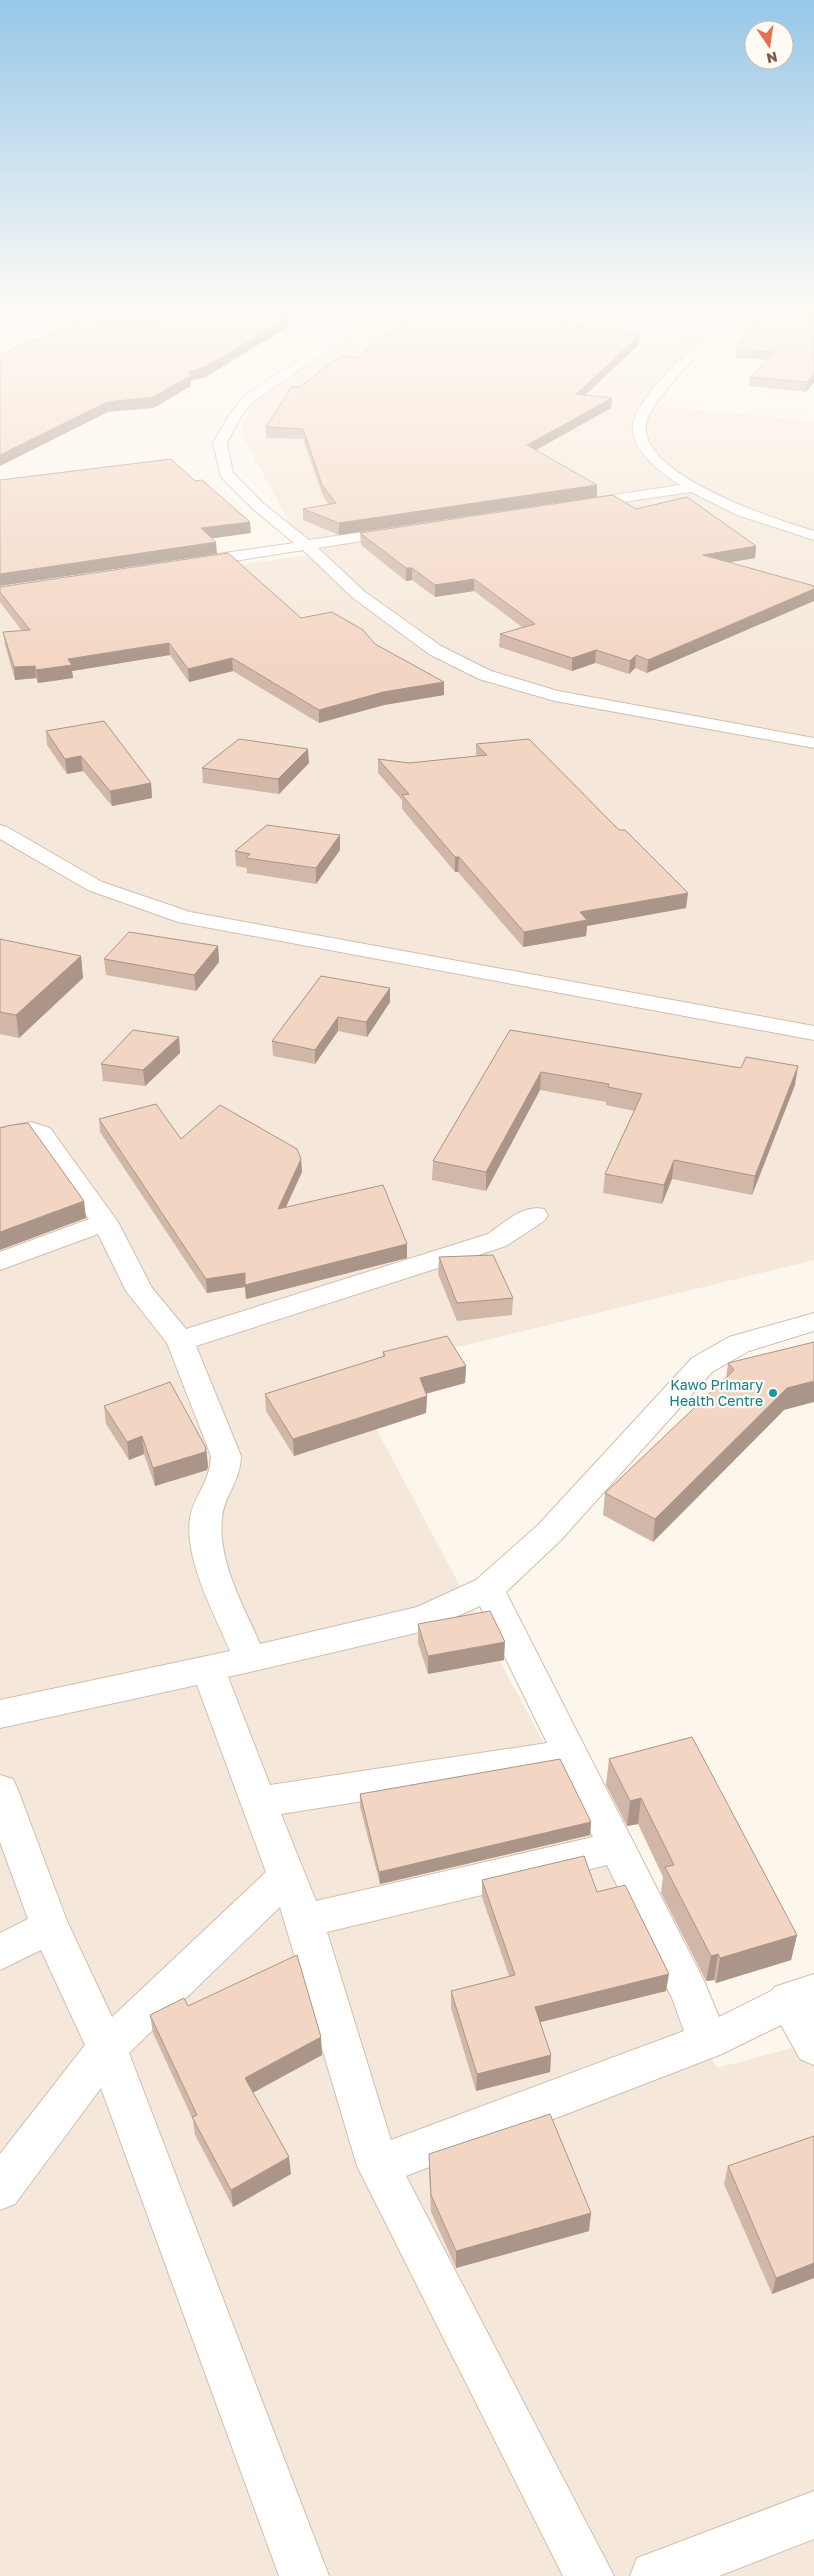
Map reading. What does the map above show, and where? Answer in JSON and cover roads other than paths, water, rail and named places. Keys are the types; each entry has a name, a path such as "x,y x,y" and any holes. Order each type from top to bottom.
{"street":[{"path":"227,429 220,443 226,474 259,507 306,545 358,595 435,650 485,675 555,696 814,743"},
{"path":"640,429 639,434 655,462 691,488 727,505 814,536"},
{"path":"563,507 691,488"},
{"path":"177,565 414,529"},
{"path":"0,831 95,886 185,918 814,1034"},
{"path":"0,1135 31,1129 41,1133 104,1222 140,1291 180,1341 226,1456 226,1473 206,1516 207,1550 250,1659"},
{"path":"180,1341 497,1240 535,1215"},
{"path":"0,1262 104,1222"},
{"path":"0,1714 208,1669 424,1618 488,1589 549,1533 702,1365 739,1344 814,1322"},
{"path":"488,1589 698,2012 708,2041"},
{"path":"208,1669 304,1921 378,2166 589,2576"},
{"path":"259,1802 570,1754"},
{"path":"0,1790 50,1926 83,2003 108,2048 304,2576"},
{"path":"304,1921 616,1848"},
{"path":"0,2189 108,2048 286,1877"},
{"path":"0,1953 50,1926"},
{"path":"378,2166 739,2029 801,1996 814,2046"},
{"path":"655,2576 814,2515"}],"place":[{"name":"Kawo Primary Health Centre","path":"773,1393"}]}
